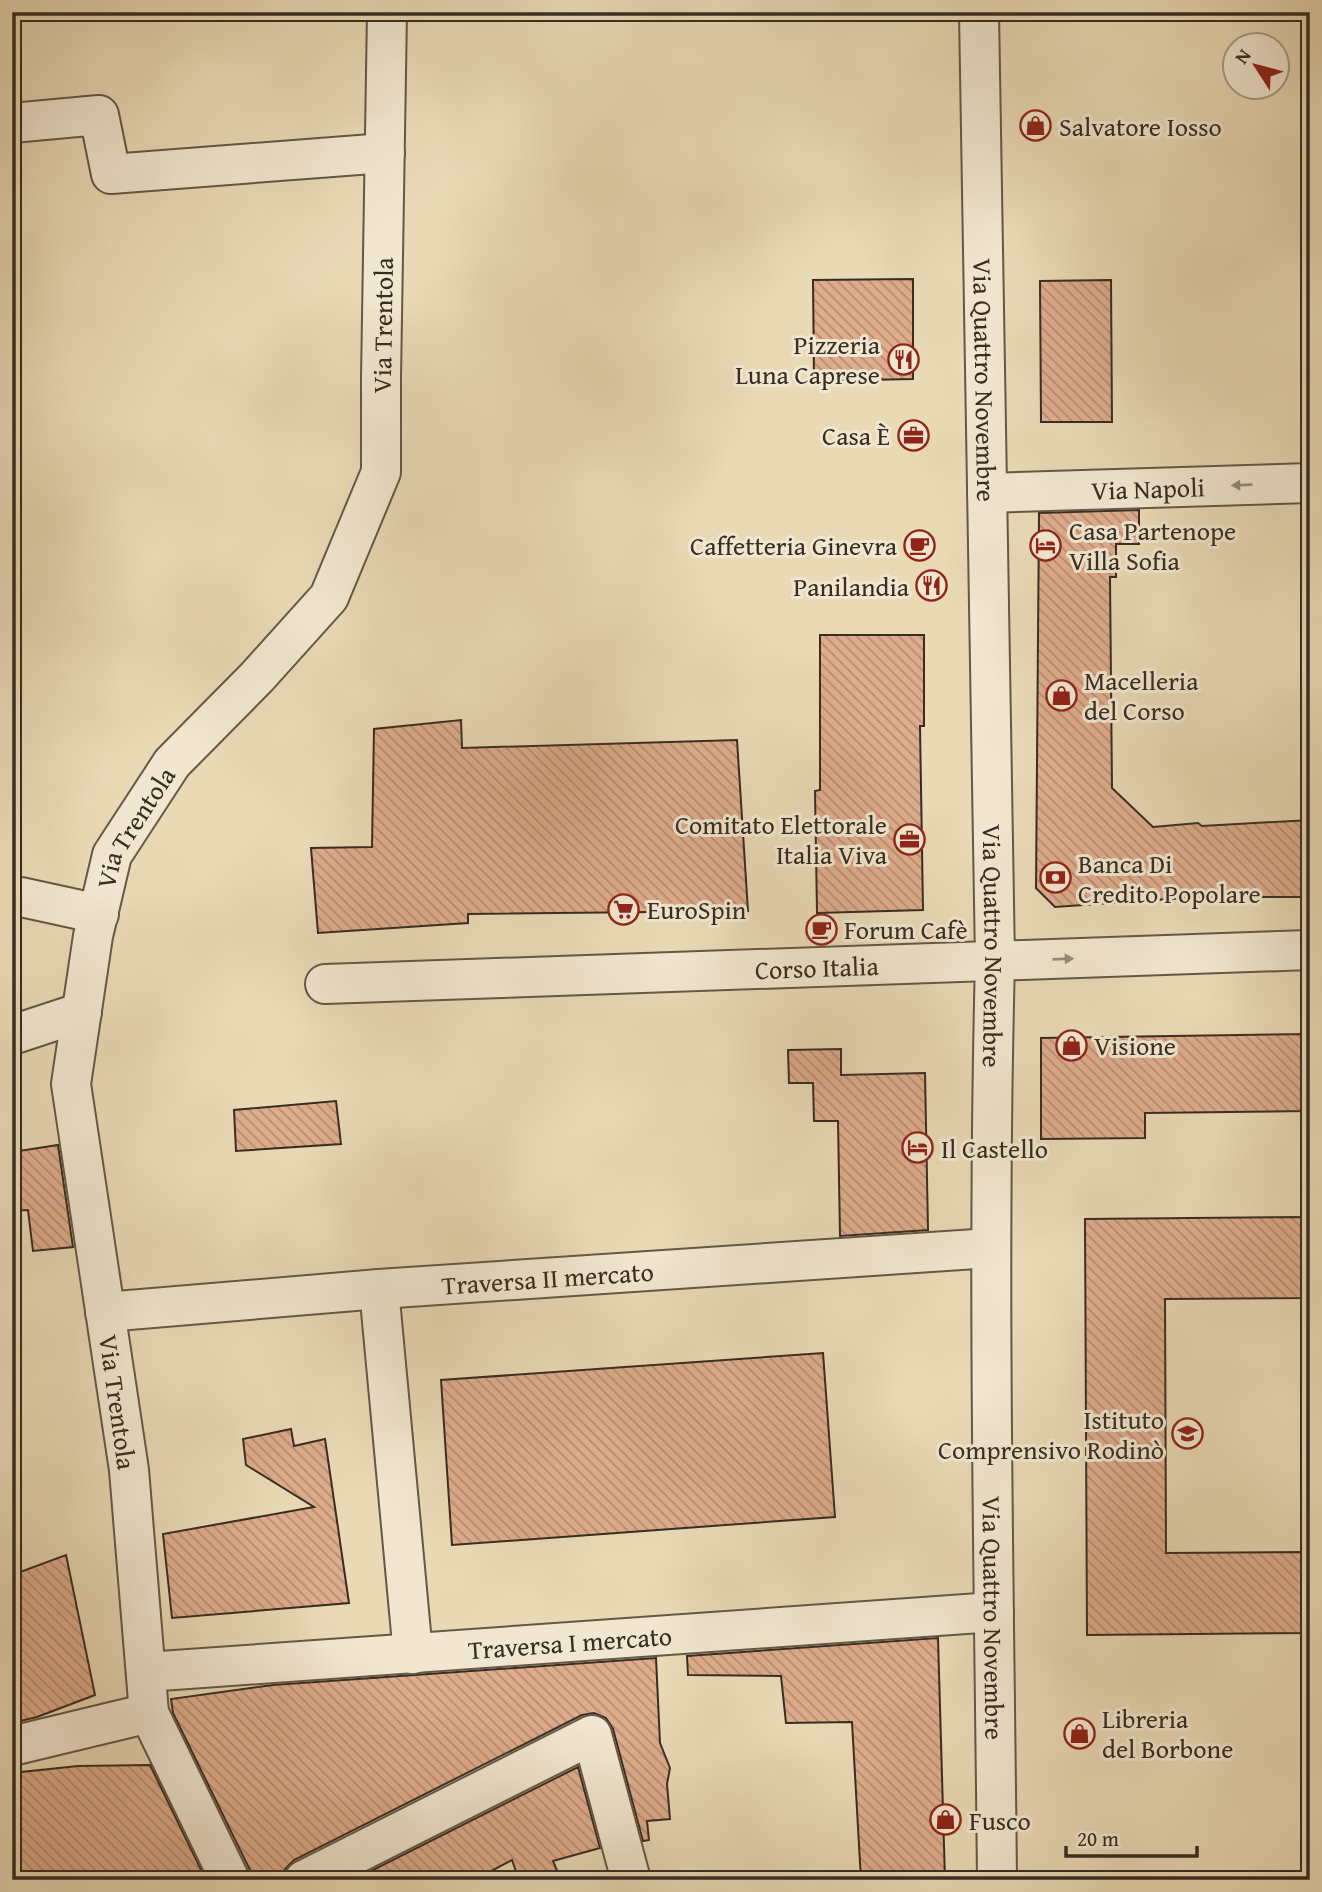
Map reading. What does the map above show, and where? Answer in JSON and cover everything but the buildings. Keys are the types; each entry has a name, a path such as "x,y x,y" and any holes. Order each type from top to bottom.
{"street":[{"name":"Via Trentola","path":"149,1713 129,1470 71,1084 93,936 112,855 172,763 257,677 329,597 381,472 387,12"},
{"name":"Via Quattro Novembre","path":"979,12 995,961 991,1248 997,1880"},
{"path":"12,124 99,115 111,174 385,153"},
{"name":"Via Napoli","path":"987,493 1310,483"},
{"path":"12,898 21,897 99,914"},
{"name":"Corso Italia","path":"325,984 1310,950"},
{"path":"12,1035 82,1012"},
{"name":"Traversa II mercato","path":"105,1312 379,1289 991,1248"},
{"path":"379,1289 413,1654"},
{"name":"Traversa I mercato","path":"146,1672 994,1612"},
{"path":"12,1746 149,1713 230,1880"},
{"path":"304,1880 592,1735 631,1880"}],"place":[{"name":"Salvatore Iosso","path":"1036,126"},
{"name":"Pizzeria Luna Caprese","path":"903,359"},
{"name":"Casa È","path":"913,435"},
{"name":"Caffetteria Ginevra","path":"920,545"},
{"name":"Casa Partenope Villa Sofia","path":"1046,545"},
{"name":"Panilandia","path":"932,586"},
{"name":"Macelleria del Corso","path":"1061,695"},
{"name":"Comitato Elettorale Italia Viva","path":"910,839"},
{"name":"Banca Di Credito Popolare","path":"1055,878"},
{"name":"EuroSpin","path":"624,909"},
{"name":"Forum Cafè","path":"821,929"},
{"name":"Visione","path":"1071,1045"},
{"name":"Il Castello","path":"918,1148"},
{"name":"Istituto Comprensivo Rodinò","path":"1187,1434"},
{"name":"Libreria del Borbone","path":"1079,1733"},
{"name":"Fusco","path":"946,1820"}]}
